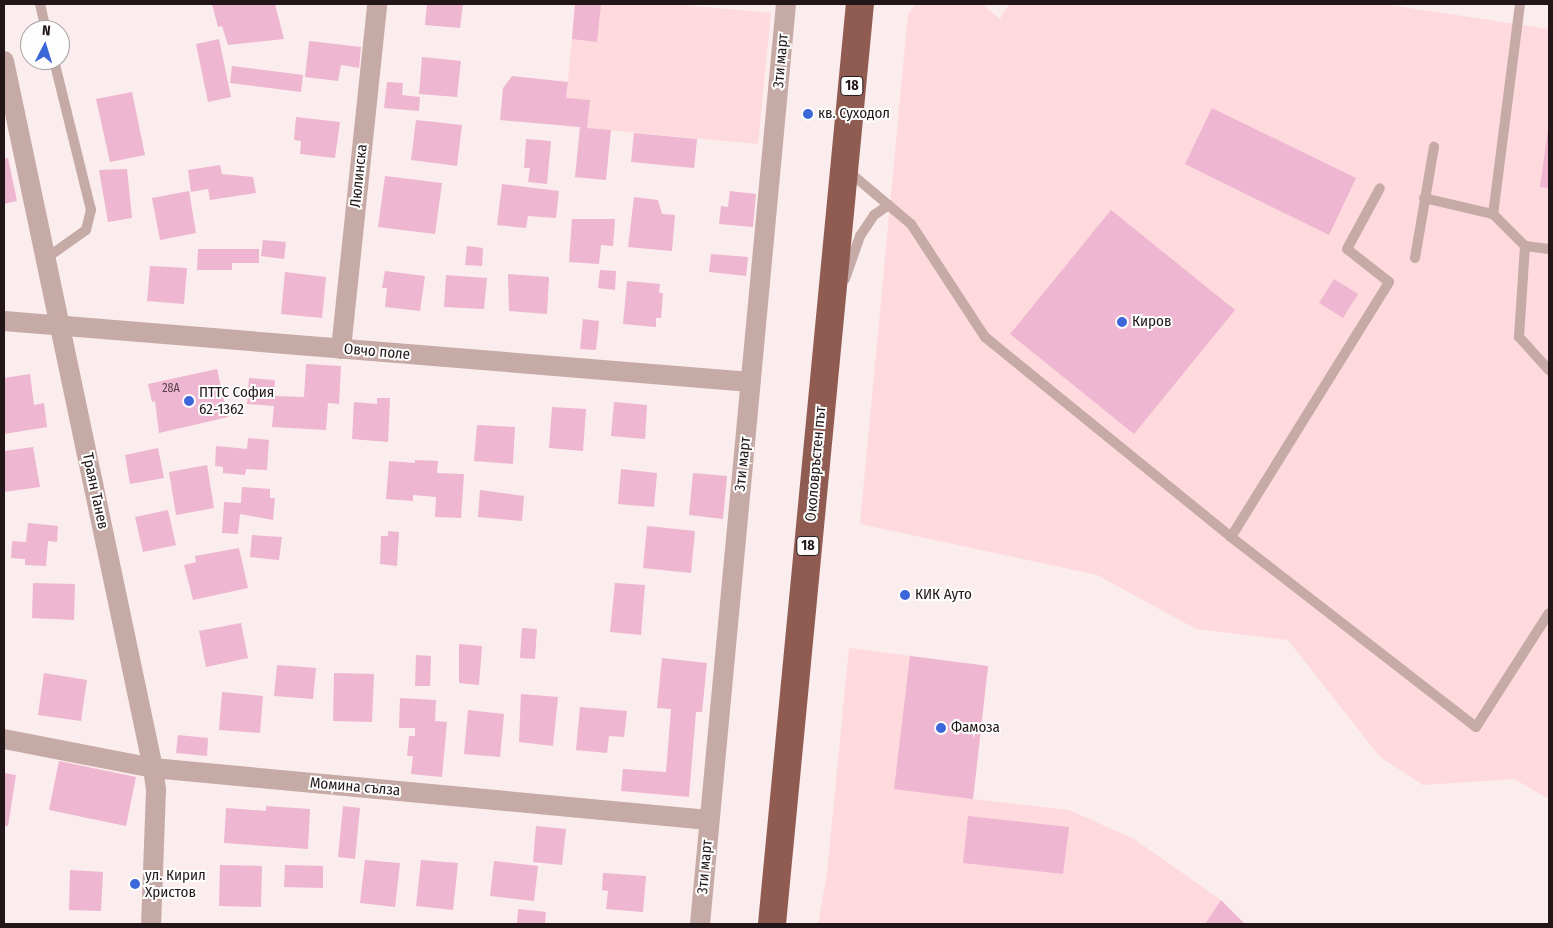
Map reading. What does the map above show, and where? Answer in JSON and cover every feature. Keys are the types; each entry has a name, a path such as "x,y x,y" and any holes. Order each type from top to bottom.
{"highway":[{"name":"Околовръстен път","path":"772,924 860,4"}],"street":[{"name":"Люлинска","path":"341,349 377,4"},
{"name":"3ти март","path":"700,924 786,4"},
{"name":"Траян Танев","path":"4,61 153,768 156,790 151,924"},
{"name":"Овчо поле","path":"4,321 751,382"},
{"name":"Момина сълза","path":"4,739 153,768 709,820"}],"lane":[{"path":"40,4 44,20"},
{"path":"1493,214 1520,4"},
{"path":"45,258 86,230 91,210 56,70"},
{"path":"1415,258 1434,147"},
{"path":"844,168 911,224 985,337 1231,537 1476,728 1549,613"},
{"path":"1231,537 1389,282 1347,249 1380,188"},
{"path":"1424,198 1493,214 1525,246 1549,249"},
{"path":"830,321 860,236 874,215 889,205"},
{"path":"1525,246 1519,337 1549,370"}],"shaded area":[{"path":"575,4 671,4 771,13 758,144 564,126"},
{"path":"915,4 982,4 1000,19 1009,4 1382,4 1549,29 1549,799 1514,779 1423,785 1380,757 1288,640 1196,629 1097,575 860,524 908,14"},
{"path":"849,648 988,666 973,799 1069,810 1134,839 1221,900 1205,924 818,924 827,873"}],"building":[{"path":"212,4 275,4 284,39 228,45 222,26 218,27"},
{"path":"427,4 463,4 460,28 425,25"},
{"path":"575,4 601,4 597,42 572,39"},
{"path":"219,39 231,97 208,102 196,44"},
{"path":"309,41 361,47 359,68 341,65 338,81 305,77"},
{"path":"422,57 461,61 457,97 419,94"},
{"path":"232,66 303,75 301,92 230,83"},
{"path":"512,76 568,82 566,98 590,100 587,128 611,130 606,180 575,177 580,127 500,120 503,88"},
{"path":"387,82 403,83 402,95 420,97 419,111 384,108"},
{"path":"132,92 145,155 110,162 96,99"},
{"path":"1212,108 1356,178 1329,235 1185,164"},
{"path":"296,117 340,122 335,158 300,154 301,141 294,140"},
{"path":"416,120 462,125 457,166 411,160"},
{"path":"1549,129 1549,188 1540,187"},
{"path":"634,133 697,139 694,168 631,162"},
{"path":"526,139 551,141 547,184 528,182 530,168 524,168"},
{"path":"8,158 17,201 4,204 4,159"},
{"path":"220,165 222,174 253,177 256,193 210,200 208,189 191,192 188,170"},
{"path":"127,169 132,218 108,222 99,170"},
{"path":"385,176 442,183 435,234 378,227"},
{"path":"502,184 559,191 556,218 528,216 526,228 497,225"},
{"path":"189,191 196,233 160,240 152,198"},
{"path":"730,191 756,194 753,227 719,224 721,206 728,207"},
{"path":"634,197 658,200 662,214 675,215 672,251 628,247"},
{"name":"Киров","path":"1111,210 1235,310 1134,434 1010,334"},
{"path":"572,219 615,219 613,246 601,245 599,264 569,262"},
{"path":"263,240 286,242 284,259 261,256"},
{"path":"467,246 483,248 482,266 465,265"},
{"path":"198,249 259,249 259,263 232,263 232,270 197,270"},
{"path":"711,254 748,257 746,276 709,272"},
{"path":"150,266 187,268 184,304 147,301"},
{"path":"600,270 616,271 615,290 598,288"},
{"path":"385,271 425,276 420,311 385,307 387,288 382,288"},
{"path":"285,272 326,277 322,318 281,314"},
{"path":"508,274 549,277 547,314 509,311"},
{"path":"446,275 487,278 484,309 444,307"},
{"path":"1334,279 1358,294 1343,318 1319,303"},
{"path":"627,281 660,284 659,293 663,293 661,318 656,318 656,327 623,324"},
{"path":"583,319 599,321 596,350 580,349"},
{"path":"306,364 341,366 339,404 328,403 326,430 272,427 274,406 247,404 249,378 275,380 274,396 304,397"},
{"path":"217,369 228,417 159,433 155,401 152,402 148,384"},
{"path":"30,374 34,405 44,403 47,427 4,434 4,378"},
{"path":"377,398 390,398 388,442 352,439 354,402 377,404"},
{"path":"614,402 647,405 645,439 611,436"},
{"path":"552,407 586,409 583,451 549,448"},
{"path":"477,425 515,427 513,464 474,461"},
{"path":"248,438 269,440 267,470 246,469 245,475 223,473 223,467 215,466 216,446 247,449"},
{"path":"33,447 40,487 4,492 4,451"},
{"path":"158,448 164,478 130,484 125,455"},
{"path":"415,460 438,461 437,473 464,474 461,518 435,517 436,497 413,495 413,501 386,499 389,461 415,463"},
{"path":"207,465 214,508 176,515 169,472"},
{"path":"621,469 657,473 654,507 618,504"},
{"path":"693,473 727,476 723,519 689,515"},
{"path":"242,487 270,489 270,498 275,498 273,520 240,514 238,534 222,533 224,502 241,503"},
{"path":"480,490 524,496 522,521 478,517"},
{"path":"168,510 176,545 143,552 135,517"},
{"path":"28,523 58,526 57,542 48,541 46,566 25,565 25,559 11,558 12,541 26,542"},
{"path":"647,526 695,531 691,573 643,568"},
{"path":"388,531 399,532 397,566 380,564 381,536 388,536"},
{"path":"252,535 282,537 279,560 250,557"},
{"path":"239,548 248,588 193,600 184,565 196,562 195,556"},
{"path":"33,583 75,584 74,620 32,618"},
{"path":"615,583 645,585 641,635 610,632"},
{"path":"241,623 248,658 206,667 199,631"},
{"path":"522,628 537,629 535,659 520,658"},
{"path":"459,644 482,646 479,685 459,683"},
{"path":"416,655 431,656 430,686 415,686"},
{"name":"Фамоза","path":"910,656 988,666 973,799 894,789"},
{"path":"662,658 707,663 702,712 696,712 689,797 621,791 623,769 666,772 671,709 657,708"},
{"path":"277,665 316,668 313,699 274,696"},
{"path":"44,673 87,680 81,721 38,715"},
{"path":"334,673 374,674 372,722 333,721"},
{"path":"222,692 263,696 260,733 219,730"},
{"path":"521,694 558,697 553,746 519,742"},
{"path":"400,698 436,700 435,721 447,722 442,777 411,774 413,756 407,756 409,736 415,736 415,728 399,728"},
{"path":"580,707 627,711 624,737 609,736 607,753 576,750"},
{"path":"468,710 504,714 500,757 464,754"},
{"path":"178,735 208,738 207,756 176,753"},
{"path":"59,761 136,777 126,826 49,810"},
{"path":"4,773 16,775 8,826 4,826"},
{"path":"266,806 310,809 308,849 224,843 226,808 266,811"},
{"path":"343,806 360,808 355,859 338,857"},
{"path":"968,816 1069,827 1063,874 963,863"},
{"path":"536,826 566,829 562,865 533,862"},
{"path":"365,860 400,863 395,907 360,903"},
{"path":"421,860 458,863 453,910 416,906"},
{"path":"494,861 538,866 534,901 490,896"},
{"path":"220,865 262,866 261,907 219,906"},
{"path":"285,865 323,866 323,888 284,887"},
{"path":"70,870 103,872 101,911 69,910"},
{"path":"603,873 646,876 643,912 606,909 608,891 602,890"},
{"path":"1221,900 1245,924 1205,924"},
{"path":"518,909 546,912 545,924 517,924"}],"place":[{"name":"кв. Суходол","path":"808,114"},
{"name":"Киров","path":"1122,322"},
{"name":"ПТТС София 62-1362","path":"189,401"},
{"name":"КИК Ауто","path":"905,595"},
{"name":"Фамоза","path":"941,728"},
{"name":"ул. Кирил Христов","path":"135,884"}]}
